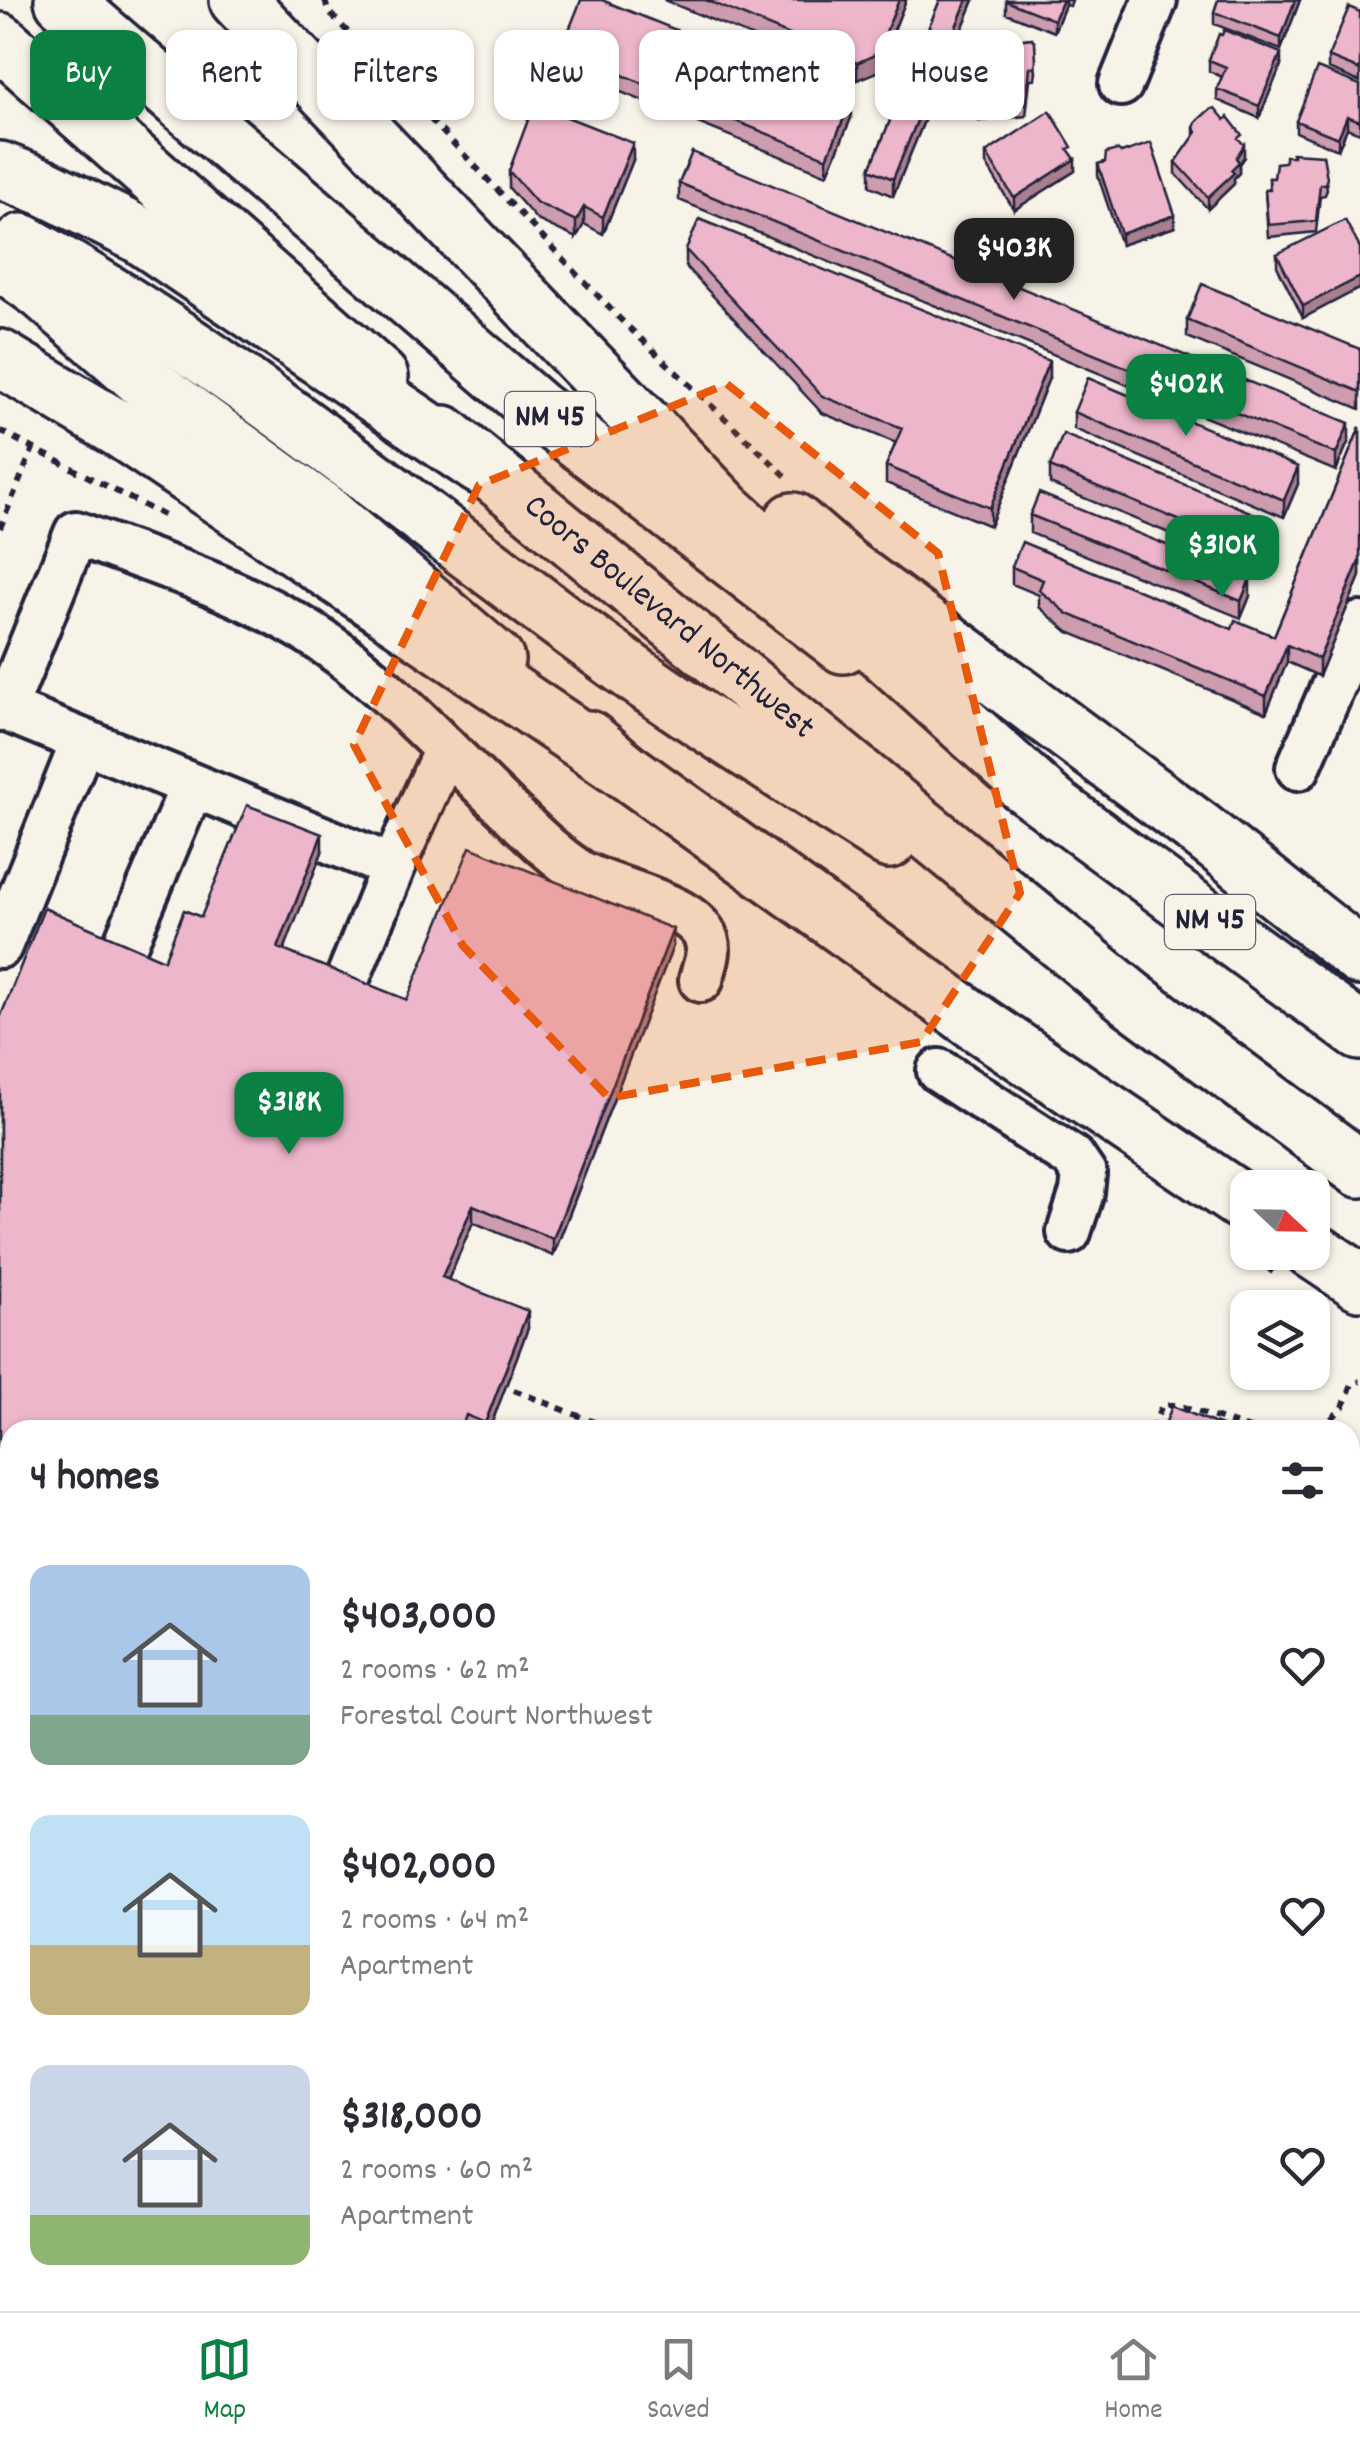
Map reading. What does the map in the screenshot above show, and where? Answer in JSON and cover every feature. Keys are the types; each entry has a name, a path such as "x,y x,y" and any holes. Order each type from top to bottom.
{"main road":[{"name":"NM 45","path":"63,0 537,409 1060,812 1360,1032"},
{"path":"238,0 726,510 1060,812"},
{"name":"Coors Boulevard Northwest","path":"0,41 480,466 1130,998 1360,1169"},
{"path":"0,170 44,187 140,236 480,466"},
{"path":"0,231 78,273 218,366 620,664 1130,998"},
{"path":"0,262 43,292 148,384 322,511 625,770"},
{"path":"570,350 633,380 845,566 1198,829 1360,957"},
{"path":"0,358 124,432 625,770 980,1025 1230,1194"},
{"path":"1330,1262 1360,1282"}],"street":[{"path":"1121,84 1155,0"},
{"path":"393,868 3,712 76,533 252,601 304,628 370,679 525,827 580,872 678,910 703,929 708,950 701,980"},
{"path":"1298,768 1360,624"},
{"path":"0,946 83,741"},
{"path":"349,974 446,751"},
{"path":"121,954 192,786"},
{"path":"939,1071 1073,1158 1084,1174 1069,1232"}],"path":[{"path":"325,0 328,11 618,317 798,487"},
{"path":"0,431 34,446 0,528"},
{"path":"1330,1420 1342,1408 1352,1384 1360,1382"},
{"path":"514,1390 589,1420"},
{"path":"1156,1420 1162,1405 1178,1405 1223,1420"}],"highlighted area":[{"path":"727,384 938,553 1020,893 921,1042 609,1098 463,946 354,745 479,485"}],"building":[{"path":"581,0 602,0 676,30 639,30 639,82 619,74 619,30 569,30"},
{"path":"706,0 899,0 887,30 875,30 875,55 857,63 855,30 778,30"},
{"path":"940,0 967,0 955,30 928,30"},
{"path":"1006,0 1063,0 1054,20"},
{"path":"1218,0 1295,0 1281,38 1214,12"},
{"path":"1349,7 1360,12 1360,70 1328,57"},
{"path":"1224,30 1281,53 1259,106 1217,89 1226,67 1209,60"},
{"path":"1032,38 1036,61 1035,67 1030,67 1026,104 1024,39"},
{"path":"1317,68 1360,85 1360,121 1347,116 1338,138 1296,121"},
{"path":"1215,108 1225,120 1228,117 1242,135 1238,138 1244,145 1236,158 1239,162 1231,170 1234,173 1208,197 1176,162 1197,132 1196,122"},
{"path":"1050,111 1075,159 1014,198 986,153"},
{"path":"528,120 575,120 633,143 603,217 584,207 576,221 537,203 509,171"},
{"path":"733,120 843,120 827,158"},
{"path":"890,120 917,120 893,179 870,169"},
{"path":"1151,143 1175,215 1121,234 1098,164 1105,162 1106,153 1121,153"},
{"path":"692,152 1349,423 1336,454 679,183"},
{"path":"1292,153 1323,155 1327,178 1325,184 1320,184 1316,221 1268,225 1265,190 1270,190 1269,178 1274,178 1276,163 1285,162 1285,156 1293,156"},
{"path":"699,219 1049,361 990,508 886,466 902,428 822,396 686,250"},
{"path":"1345,220 1360,248 1360,277 1303,306 1277,254"},
{"path":"1202,284 1360,349 1360,392 1187,320"},
{"path":"1088,378 1298,467 1284,500 1074,412"},
{"path":"1360,427 1360,559 1319,659 1287,645 1266,696 1068,614 1039,590 1043,580 1012,567 1022,542 1232,629 1235,620 1274,636"},
{"path":"1063,434 1274,522 1261,554 1050,467"},
{"path":"1039,493 1250,579 1241,601 1030,515"},
{"path":"247,805 322,834 278,948 407,1000 470,847 673,929 553,1239 473,1205 442,1277 528,1311 486,1420 466,1415 464,1420 0,1420 0,1018 44,908 164,960 184,910 201,917"},
{"path":"1172,1406 1206,1420 1167,1420"}]}
